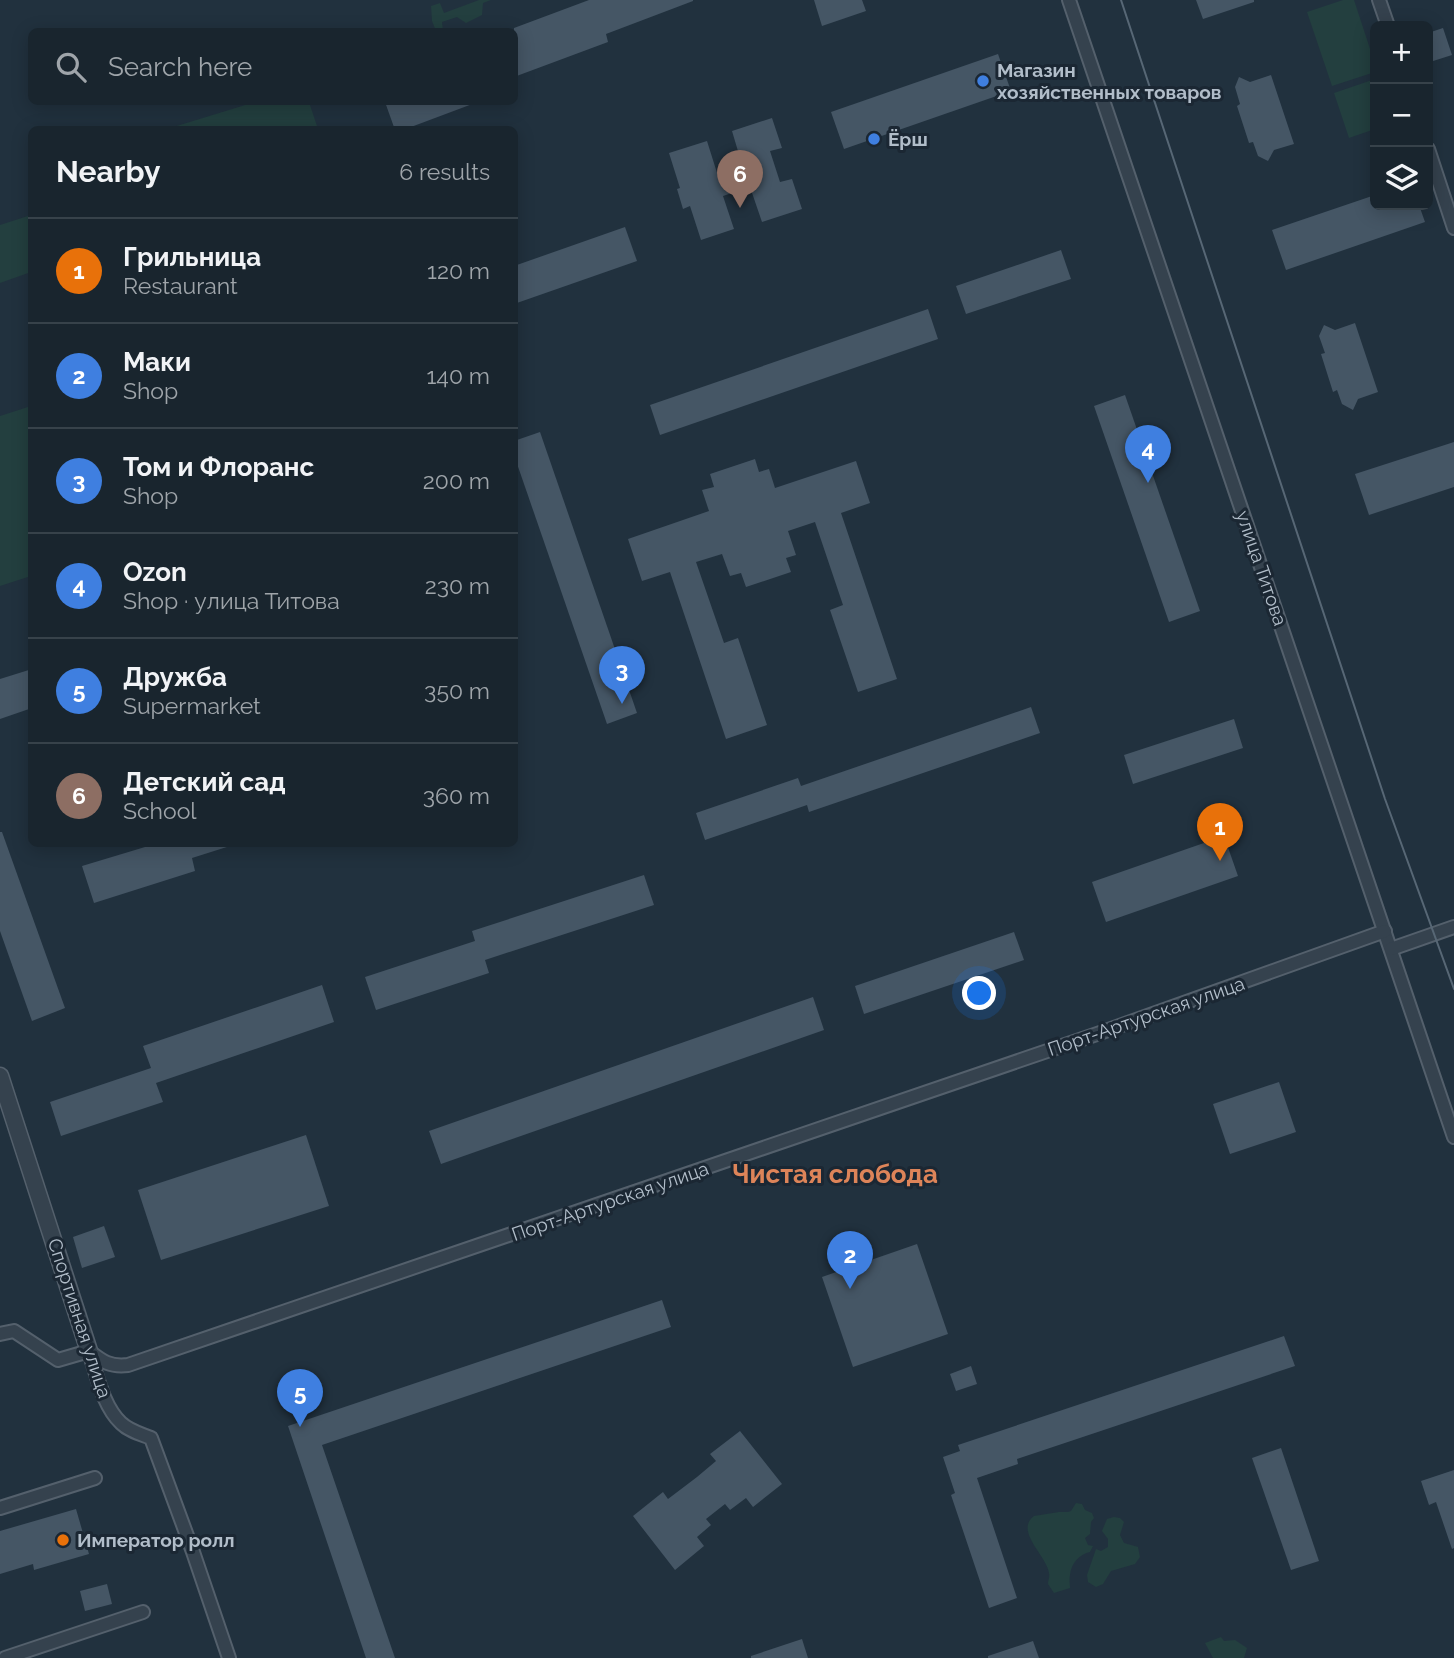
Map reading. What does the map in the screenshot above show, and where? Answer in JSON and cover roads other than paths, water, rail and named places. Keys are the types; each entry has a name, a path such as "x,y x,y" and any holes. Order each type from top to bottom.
{"street":[{"name":"улица Титова","path":"1069,0 1454,1137"},
{"path":"1380,0 1386,21"},
{"path":"1433,164 1454,228"},
{"path":"1391,949 1454,927"},
{"name":"Порт-Артурская улица","path":"89,1351 102,1361 116,1366 128,1365 1084,1038 1385,931"},
{"name":"Спортивная улица","path":"0,1076 107,1404 121,1423 134,1432 151,1438 229,1658"},
{"path":"0,1335 14,1331 58,1360 89,1351"},
{"path":"0,1508 95,1478"},
{"path":"5,1658 143,1612"}],"tram line":[{"path":"1121,0 1385,799 1454,989"}],"place":[{"name":"Магазин хозяйственных товаров","path":"983,81"},
{"name":"Ёрш","path":"874,139"},
{"name":"Детский сад","path":"740,208"},
{"name":"Ozon","path":"1148,483"},
{"name":"Том и Флоранс","path":"622,704"},
{"name":"Грильница","path":"1220,861"},
{"name":"Маки","path":"850,1289"},
{"name":"Дружба","path":"300,1427"},
{"name":"Император ролл","path":"63,1540"}],"district":[{"name":"Чистая слобода","path":"835,1174"}]}
